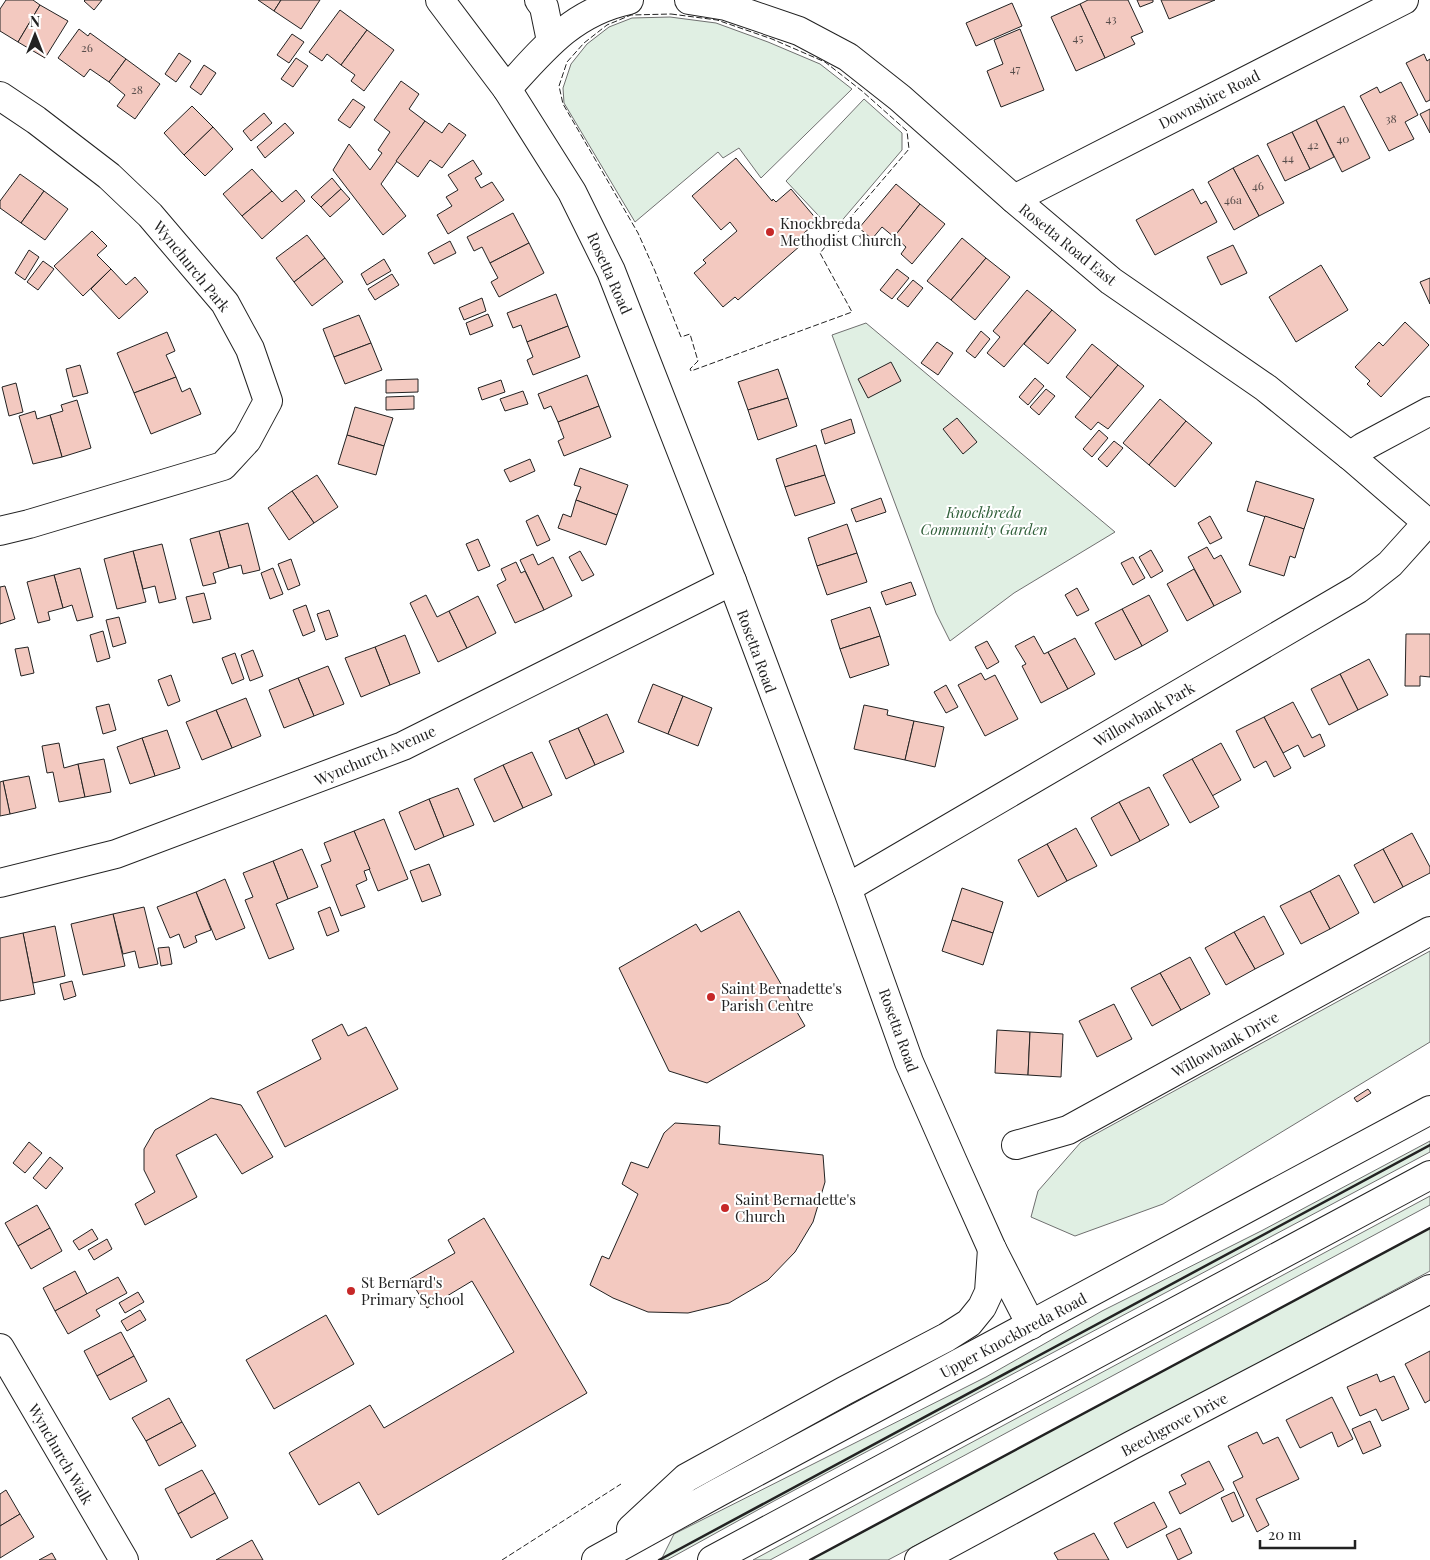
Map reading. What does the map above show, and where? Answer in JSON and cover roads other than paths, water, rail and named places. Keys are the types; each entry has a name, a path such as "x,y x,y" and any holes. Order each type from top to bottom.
{"main road":[{"name":"Rosetta Road","path":"440,0 507,89 572,192 612,270 732,581 910,1062 992,1249 1031,1325"},
{"path":"539,0 544,7 551,41"},
{"path":"507,89 551,41 580,18 613,4 629,0"},
{"name":"Rosetta Road East","path":"689,0 726,6 799,30 848,57 900,98 1014,199 1111,281 1266,388 1350,456 1429,524"},
{"name":"Downshire Road","path":"1014,199 1404,0"},
{"name":"Wynchurch Park","path":"0,96 36,120 109,176 150,215 225,303 250,349 268,401 247,440 223,466 29,524 0,530"},
{"path":"1350,456 1430,411"},
{"name":"Willowbank Park","path":"847,888 1358,589 1390,564 1429,524"},
{"name":"Wynchurch Avenue","path":"0,883 116,854 403,746 732,581"},
{"name":"Willowbank Drive","path":"1016,1145 1068,1130 1430,931"},
{"name":"Upper Knockbreda Road","path":"597,1559 1430,1110"},
{"path":"712,1560 1430,1175"},
{"path":"597,1559 686,1478 947,1337 969,1323 982,1307 989,1292 992,1249"},
{"name":"Beechgrove Drive","path":"918,1560 1430,1289"},
{"name":"Wynchurch Walk","path":"0,1348 124,1560"}],"place":[{"name":"Knockbreda Methodist Church","path":"770,232"},
{"name":"Saint Bernadette's Parish Centre","path":"711,997"},
{"name":"Saint Bernadette's Church","path":"725,1208"},
{"name":"St Bernard's Primary School","path":"351,1291"}],"park label":[{"name":"Knockbreda Community Garden","path":"984,520"}]}
